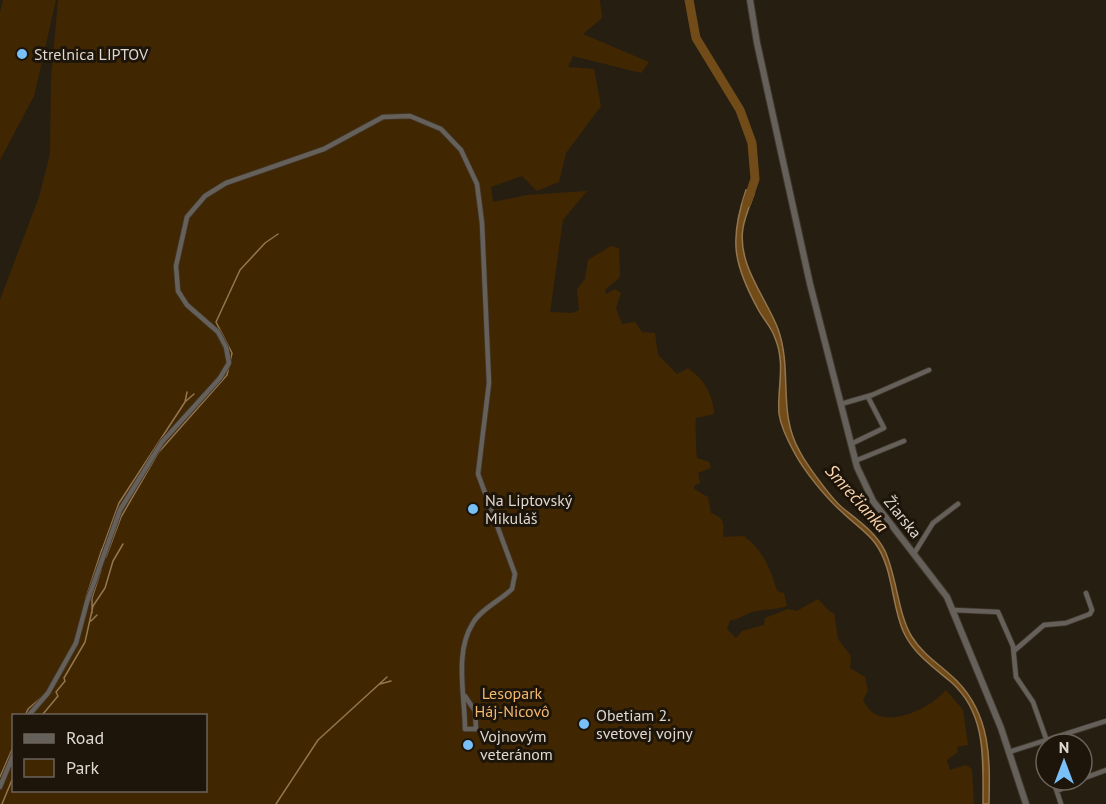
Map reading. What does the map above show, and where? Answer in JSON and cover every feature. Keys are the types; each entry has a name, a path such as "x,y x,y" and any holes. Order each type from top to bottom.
{"street":[{"name":"Žiarska","path":"750,0 757,43 799,232 855,461 873,501 940,585 953,610 1009,752 1026,804"},
{"path":"30,714 48,693 76,643 87,602 120,510 162,442 220,378 229,363 226,347 218,332 187,305 178,291 176,266 187,217 205,196 226,183 324,149 383,117 401,115 430,123 450,136 466,158 479,193 489,383 478,474 515,574 512,589 474,620 468,632 463,659 462,687 475,711 476,729 465,729 465,696"},
{"path":"841,404 868,397 929,369"},
{"path":"851,444 884,428 868,397"},
{"path":"855,461 904,441"},
{"path":"915,552 933,523 958,504"},
{"path":"1014,651 1044,625 1066,623 1091,614 1086,593"},
{"path":"953,610 998,612 1014,651 1016,677 1033,702 1044,732"},
{"path":"1078,732 1106,722"},
{"path":"1009,752 1034,746"},
{"path":"0,787 12,758"}],"green space":[{"name":"Strelnica LIPTOV","path":"3,0 56,0 34,96 0,160 0,12"},
{"name":"Lesopark Háj-Nicovô","path":"58,0 600,0 602,18 583,34 649,62 641,73 573,56 568,67 594,69 601,106 566,153 559,182 537,191 522,176 491,187 493,202 527,195 587,191 563,220 550,312 572,313 579,310 577,289 585,279 588,260 611,246 619,248 620,277 605,290 606,294 615,289 621,293 616,308 622,324 635,322 642,332 655,333 658,355 677,374 688,368 707,388 714,414 696,418 696,450 697,458 709,462 711,468 698,473 700,483 694,486 694,489 708,497 711,513 723,522 723,537 744,536 761,554 777,591 784,593 787,606 753,612 730,620 727,629 736,638 742,631 764,625 765,618 788,609 797,611 818,599 830,612 834,613 838,639 851,656 850,668 865,677 868,691 863,699 870,710 879,716 890,718 903,716 927,705 946,690 963,710 968,745 957,747 958,752 947,760 950,770 966,765 972,769 974,804 0,804 0,300 39,197 50,154 51,79"}],"shaded area":[{"path":"746,190 754,194 743,228 744,255 778,329 785,360 787,407 793,437 803,458 827,491 839,505 872,533 885,551 907,628 916,643 968,694 982,723 986,739 989,804 983,804 981,738 971,708 951,682 924,660 908,641 900,622 886,564 881,553 864,531 816,484 798,459 783,429 779,414 781,367 778,348 772,331 750,294 736,252 737,223"}],"waterway":[{"name":"Smrečianka","path":"689,0 696,38 740,110 752,143 755,179 747,203"},
{"path":"106,557 121,517 158,453 227,375 232,353 216,322 240,270 265,243 278,234"},
{"path":"102,550 119,503 185,402 187,392"},
{"path":"186,401 194,394"},
{"path":"43,714 58,696 56,692 65,681 64,678 85,642 93,606 105,588 113,561 123,544"},
{"path":"86,598 102,549"},
{"path":"92,613 92,598 101,570"},
{"path":"91,621 97,615"},
{"path":"276,804 318,740 387,677"},
{"path":"380,684 391,681"},
{"path":"26,714 28,709 43,696"},
{"path":"0,777 12,750"},
{"path":"2,804 12,780"}],"place":[{"name":"Strelnica LIPTOV","path":"22,54"},
{"name":"Na Liptovský Mikuláš","path":"473,509"},
{"name":"Obetiam 2. svetovej vojny","path":"584,724"},
{"name":"Vojnovým veteránom","path":"468,745"}]}
